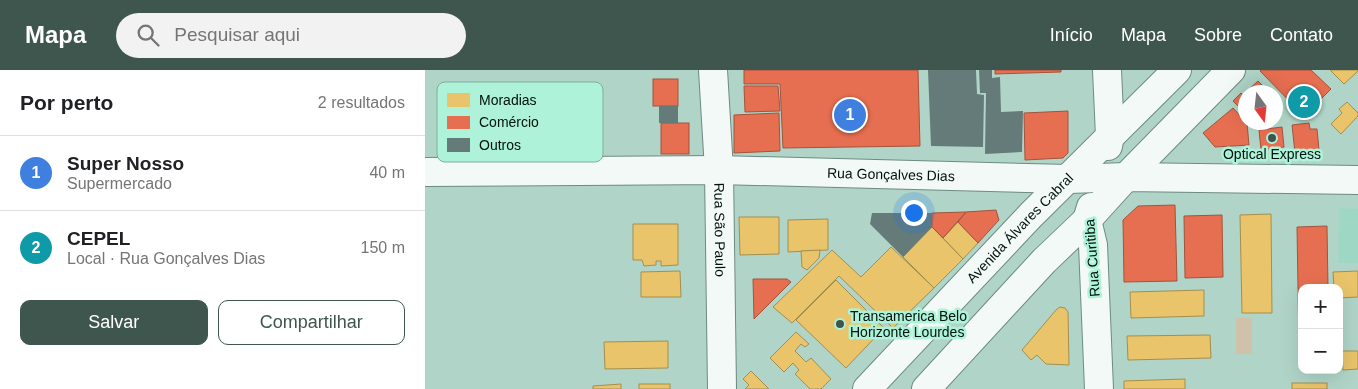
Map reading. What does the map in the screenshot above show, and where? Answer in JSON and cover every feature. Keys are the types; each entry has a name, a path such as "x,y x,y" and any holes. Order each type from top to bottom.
{"street":[{"name":"Rua São Paulo","path":"713,70 719,170 722,389"},
{"path":"1107,70 1113,177"},
{"name":"Avenida Álvares Cabral","path":"867,389 1034,212 1177,70"},
{"path":"926,389 1044,261 1087,220 1113,177 1231,70"},
{"name":"Rua Gonçalves Dias","path":"425,172 719,170 1069,178 1358,180"},
{"path":"1034,212 1087,220"},
{"name":"Rua Curitiba","path":"1087,220 1093,245 1099,389"}],"shaded area":[{"path":"1339,208 1358,209 1358,263 1338,263"},
{"path":"1236,318 1252,318 1252,354 1236,354"}],"building: Moradias":[{"path":"1330,70 1358,70 1358,71 1344,84"},
{"path":"1347,102 1358,113 1358,116 1341,134 1331,124 1342,113 1339,109"},
{"path":"1271,214 1272,313 1242,313 1240,215"},
{"path":"739,217 779,217 779,254 740,255"},
{"path":"828,219 828,250 788,252 788,220"},
{"path":"958,222 978,243 963,259 943,238"},
{"path":"633,224 678,224 678,265 661,266 661,261 656,261 656,265 644,266 642,260 633,260"},
{"path":"932,227 963,259 934,288 903,257"},
{"path":"891,247 934,288 893,328 839,276 792,323 773,307 832,250 861,277"},
{"path":"820,250 819,258 807,270 802,267 801,251"},
{"path":"680,271 681,297 641,297 641,272"},
{"path":"1358,271 1358,297 1343,298 1343,284 1334,284 1333,272"},
{"name":"Transamerica Belo Horizonte Lourdes","path":"836,280 884,328 846,368 796,320"},
{"path":"1204,290 1204,316 1131,318 1130,292"},
{"path":"1060,307 1065,308 1068,312 1069,365 1046,364 1037,355 1031,360 1022,350"},
{"path":"796,332 809,344 805,347 801,344 795,351 806,362 811,358 831,379 821,389 810,389 795,374 799,370 793,363 784,372 770,358"},
{"path":"1210,335 1211,358 1128,360 1127,336"},
{"path":"668,341 668,368 605,369 604,342"},
{"path":"1343,351 1358,351 1358,369 1343,370"},
{"path":"751,371 769,389 745,389 749,385 743,379"},
{"path":"1185,379 1185,389 1124,389 1124,381"},
{"path":"1292,383 1327,383 1327,389 1292,389"},
{"path":"621,384 621,389 593,389 593,386"},
{"path":"639,384 670,384 670,389 639,389"}],"building: Comércio":[{"path":"744,70 918,70 920,146 783,148 780,84 744,84"},
{"path":"995,70 1061,70 1061,72 995,74"},
{"path":"1311,70 1331,89 1304,116 1283,95 1283,85 1274,85 1260,71"},
{"path":"653,79 678,79 678,106 653,106"},
{"path":"1258,81 1262,85 1254,85"},
{"path":"744,86 778,86 780,111 745,112"},
{"path":"1238,96 1238,106 1233,101"},
{"path":"1233,108 1238,113 1238,130 1248,130 1249,145 1215,147 1203,133"},
{"path":"1068,111 1068,153 1063,158 1025,160 1024,113"},
{"path":"779,113 780,151 734,153 734,115"},
{"path":"661,123 689,123 689,154 661,154"},
{"path":"1309,123 1310,129 1317,129 1319,150 1295,153 1292,125"},
{"name":"Optical Express","path":"1259,130 1282,130 1284,147 1261,150"},
{"path":"1175,205 1177,281 1124,282 1123,220 1138,206"},
{"path":"996,210 999,220 978,243 958,222 966,212"},
{"path":"966,212 943,238 932,227 932,213"},
{"path":"1222,215 1223,277 1185,278 1184,216"},
{"path":"1327,226 1328,284 1298,284 1298,287 1297,227"},
{"path":"753,279 787,279 791,282 754,319"}],"building: Outros":[{"path":"928,70 976,70 977,94 984,95 983,147 931,146"},
{"path":"979,70 992,70 992,78 1000,77 1001,112 1023,111 1022,152 985,154 986,93 980,93"},
{"path":"659,106 678,106 678,123 659,123"},
{"path":"872,213 932,213 932,227 903,257 870,224"}],"place":[{"name":"CEPEL","path":"1304,102"},
{"name":"Super Nosso","path":"850,115"},
{"name":"Optical Express","path":"1272,138"},
{"name":"Transamerica Belo Horizonte Lourdes","path":"840,324"}]}
